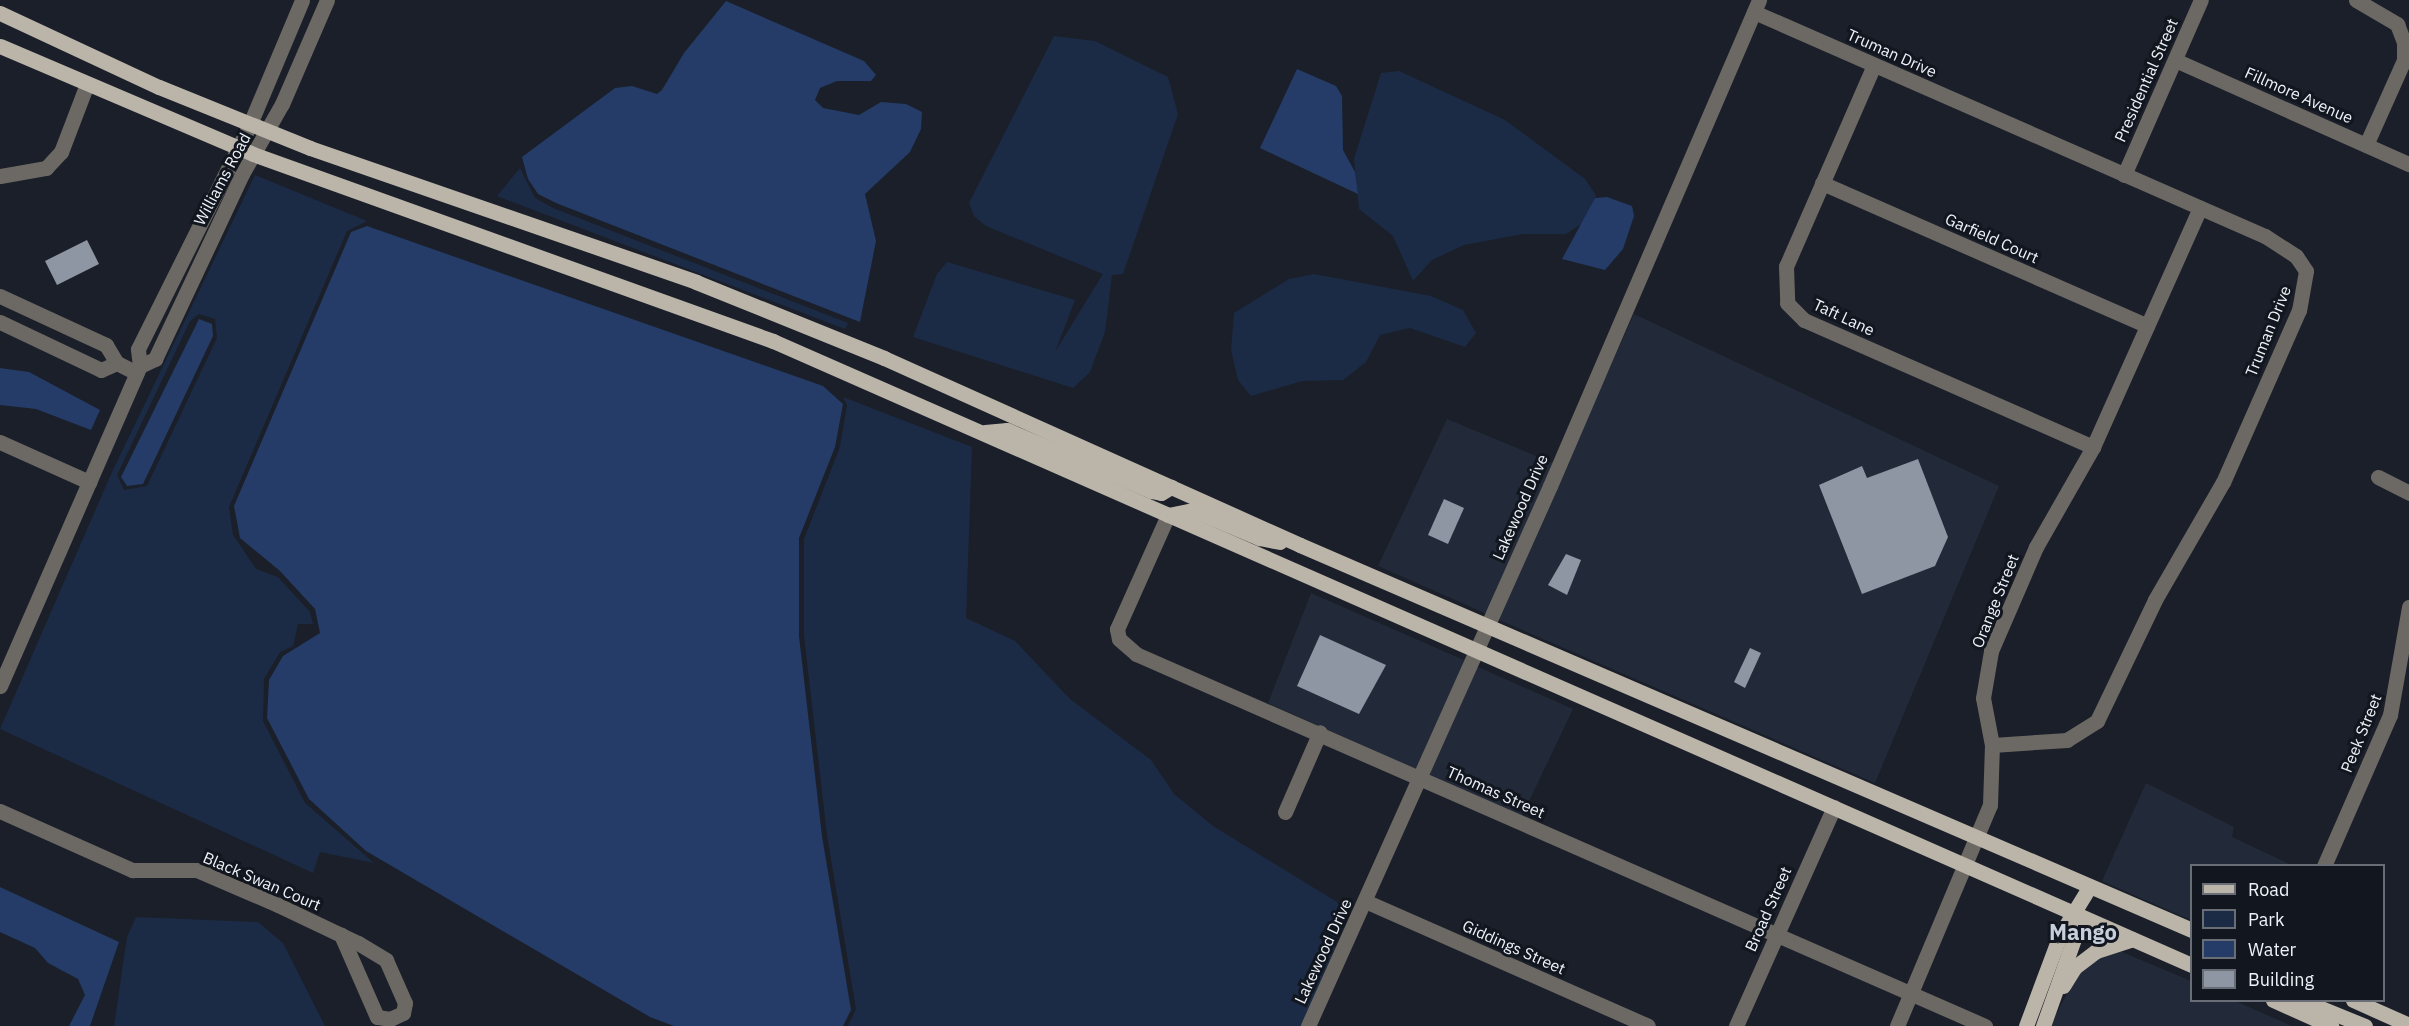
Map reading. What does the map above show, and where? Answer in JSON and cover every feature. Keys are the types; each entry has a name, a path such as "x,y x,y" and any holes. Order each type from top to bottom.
{"main road":[{"path":"0,13 250,124 696,282 884,358 1300,545 2190,929"},
{"path":"0,46 253,154 688,306 982,432 1476,652 2190,964"},
{"path":"982,432 1007,430 1151,491 1161,493 1171,487"},
{"path":"1168,515 1193,510 1259,538 1300,545"},
{"path":"2025,1026 2060,935 2077,914 2090,886"},
{"path":"2043,1026 2074,939 2077,914"},
{"path":"2051,1004 2075,967 2096,951 2132,939"},
{"path":"2278,1002 2331,1026"},
{"path":"2306,1002 2365,1026"},
{"path":"2357,1002 2409,1025"}],"street":[{"name":"Williams Road","path":"0,686 139,370 138,349 236,147 250,124 302,0"},
{"name":"Williams Road","path":"139,370 155,359 253,154 268,131 327,0"},
{"name":"Presidential Street","path":"2124,175 2201,0"},
{"path":"2356,0 2397,24 2404,42 2404,60 2366,145"},
{"name":"Truman Drive","path":"1756,6 1874,65 2265,236 2296,256 2306,271 2299,310 2223,482 2155,600 2097,721 2067,740 1992,745"},
{"name":"Lakewood Drive","path":"1308,1026 1488,626 1756,6"},
{"name":"Fillmore Avenue","path":"2175,60 2409,164"},
{"name":"Taft Lane","path":"1874,65 1786,266 1783,284 1787,303 1804,320 2093,447"},
{"path":"1,173 46,168 61,152 87,84"},
{"name":"Garfield Court","path":"1822,183 2147,326"},
{"name":"Orange Street","path":"1897,1026 1990,805 1992,745 1983,698 1991,651 2036,547 2093,447 2199,208"},
{"path":"0,296 106,345 117,363 139,370"},
{"path":"0,322 101,370 117,363"},
{"path":"0,442 89,482"},
{"path":"2378,477 2409,493"},
{"name":"Thomas Street","path":"1168,515 1120,617 1119,639 1136,654 1320,732 1985,1026"},
{"name":"Peek Street","path":"2325,864 2390,715 2409,607"},
{"path":"1284,812 1320,732"},
{"name":"Broad Street","path":"1736,1026 1833,807"},
{"name":"Black Swan Court","path":"0,811 132,870 197,870 341,935 386,960 405,1003 403,1013 390,1019 377,1017 341,935"},
{"name":"Giddings Street","path":"1365,902 1648,1026"}],"shaded area":[{"path":"1634,314 1999,486 1875,783 1497,619"},
{"path":"1447,419 1553,463 1487,614 1378,566"},
{"path":"1311,593 1466,661 1418,770 1268,703"},
{"path":"1476,666 1573,709 1522,816 1429,774"},
{"path":"2146,783 2234,827 2232,837 2290,864 2190,864 2190,920 2102,881"},
{"path":"2115,949 2190,981 2190,1002 2237,1002 2292,1026 2050,1026 2079,971"}],"green space":[{"path":"1054,36 1095,41 1168,77 1178,114 1123,274 1112,275 1105,332 1090,372 1073,388 913,337 937,274 947,262 1075,300 1055,352 1103,274 986,226 974,216 969,203"},
{"path":"1399,71 1505,120 1585,179 1596,195 1584,222 1566,234 1523,234 1464,245 1432,260 1413,281 1393,236 1359,209 1354,159 1381,73"},
{"path":"520,168 535,198 553,208 848,323 845,329 497,196"},
{"path":"255,175 367,221 347,231 229,507 233,535 256,569 278,577 310,612 313,624 298,624 293,646 280,652 264,679 263,721 305,803 374,863 320,852 313,873 0,729 112,472","holes":["199,314 215,319 217,338 147,486 124,490 117,475 190,321"]},
{"path":"1314,274 1431,296 1463,310 1476,333 1465,347 1410,328 1380,335 1366,362 1343,380 1302,381 1251,396 1238,380 1231,350 1234,313 1289,279"},
{"path":"843,397 972,447 966,618 1015,641 1070,699 1151,760 1174,794 1213,826 1337,902 1348,916 1302,1026 848,1026 856,1009 827,835 804,636 804,539 840,447 847,405"},
{"path":"136,917 258,922 283,943 325,1026 114,1026 127,937"}],"water":[{"path":"726,1 864,61 876,75 871,81 837,81 820,88 815,100 823,108 859,115 881,102 906,104 922,112 921,129 910,152 865,194 876,241 860,322 556,203 538,194 528,179 522,157 615,88 632,86 657,94 662,90 684,53"},
{"path":"1297,69 1336,86 1342,96 1343,150 1355,172 1358,194 1260,148"},
{"path":"1607,197 1632,206 1634,216 1623,249 1605,270 1562,259 1595,198"},
{"path":"367,226 823,386 843,404 835,447 799,538 799,636 822,836 851,1010 843,1026 674,1026 650,1017 366,851 309,799 267,718 269,680 283,656 320,633 315,609 280,571 240,538 234,506 351,232"},
{"path":"199,319 212,324 213,336 143,484 127,486 121,477"},
{"path":"0,368 29,372 100,410 91,430 36,409 0,405"},
{"path":"0,887 119,942 90,1026 69,1026 85,995 78,979 48,963 35,948 0,932"}],"building":[{"path":"87,240 99,264 57,285 45,261"},
{"path":"1918,459 1948,537 1935,566 1862,594 1819,485 1862,466 1867,478"},
{"path":"1444,499 1464,508 1448,544 1428,535"},
{"path":"1566,554 1581,560 1567,595 1548,585"},
{"path":"1320,635 1386,665 1359,714 1297,686"},
{"path":"1750,648 1761,653 1745,688 1734,682"}],"district":[{"name":"Mango","path":"2083,932"}]}
